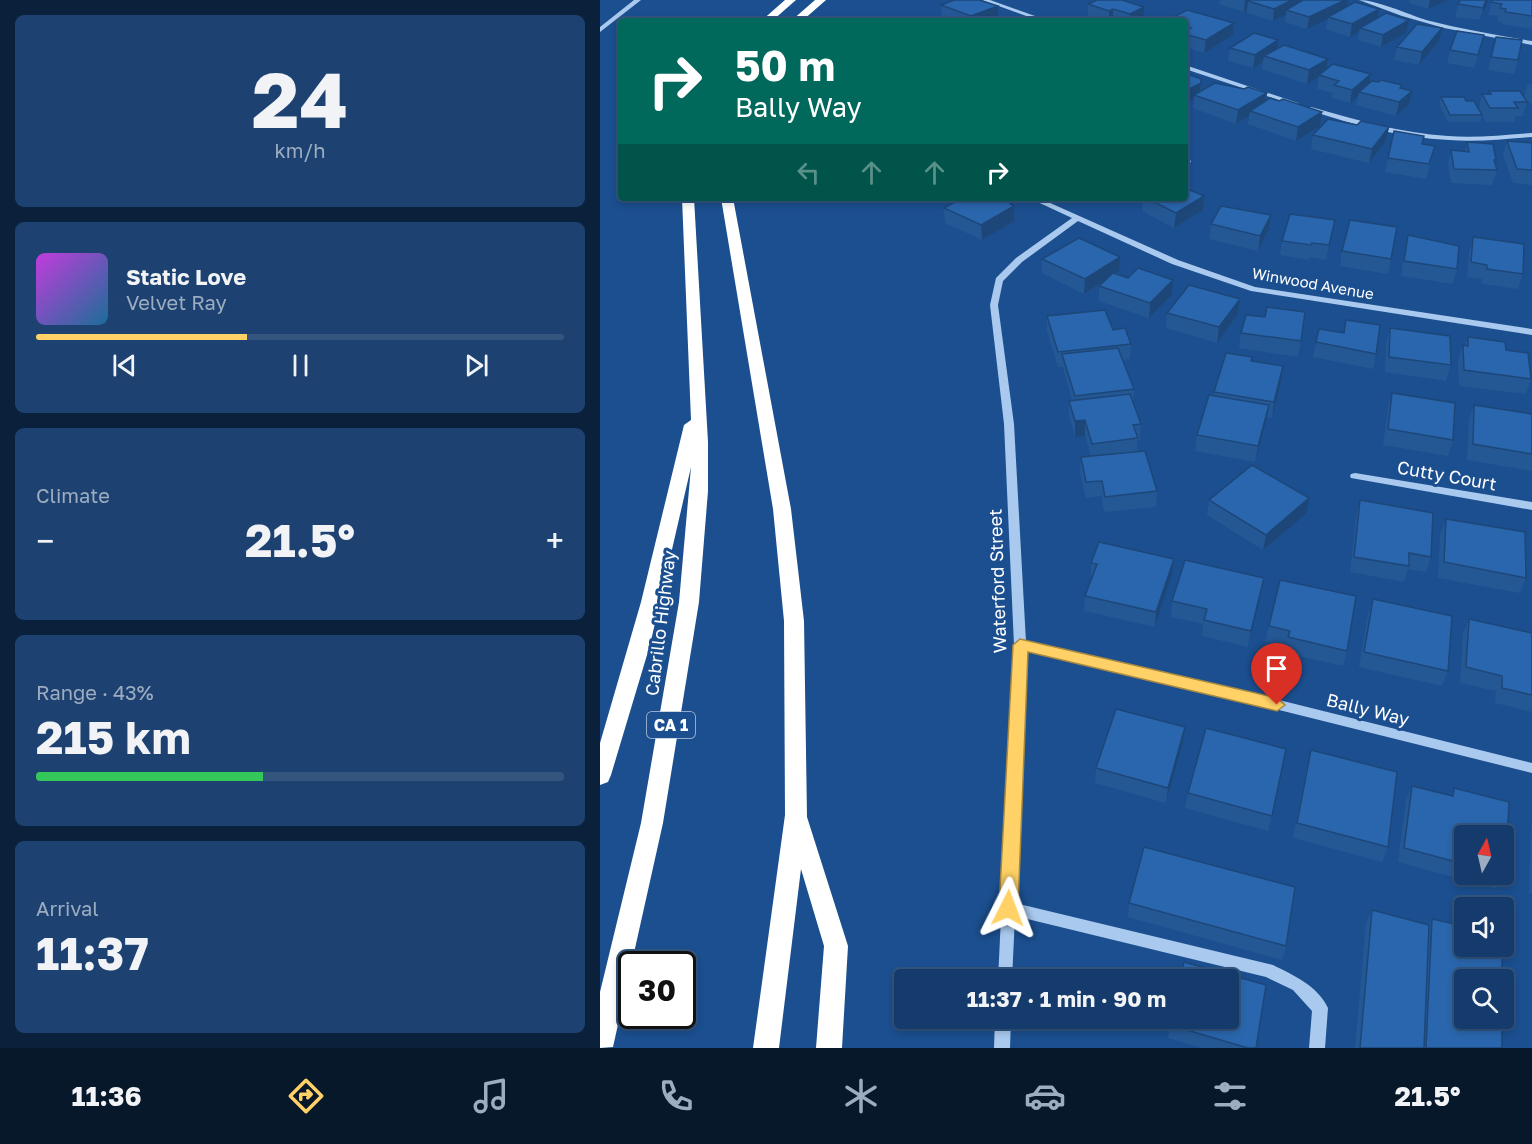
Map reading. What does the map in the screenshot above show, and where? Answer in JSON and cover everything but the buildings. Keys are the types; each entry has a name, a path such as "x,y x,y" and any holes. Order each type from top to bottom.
{"highway":[{"path":"770,18 791,0"},
{"path":"800,18 821,0"},
{"name":"Cabrillo Highway","path":"600,1047 650,833 680,669 699,490 699,397 688,201"},
{"path":"728,201 789,563 795,621 796,815 766,1048"},
{"path":"600,774 614,736 650,603 699,397"},
{"path":"796,815 836,946 830,1048"}],"street":[{"path":"600,30 638,0"},
{"path":"985,0 1038,18"},
{"path":"1362,0 1426,22 1470,33 1532,43"},
{"path":"1188,69 1355,123 1390,131 1467,139 1532,135"},
{"name":"Winwood Avenue","path":"1039,201 1175,262 1254,289 1532,332"},
{"name":"Waterford Street","path":"1005,969 1020,645 1009,424 994,305 999,280 1019,260 1076,219"},
{"name":"Cutty Court","path":"1355,476 1532,506"},
{"name":"Bally Way","path":"1020,645 1231,693 1532,768"},
{"path":"1008,908 1268,970 1298,985 1320,1008 1317,1048"},
{"path":"1002,1048 1003,1029"}],"route":[{"path":"1008,908 1020,645 1277,705"}]}
